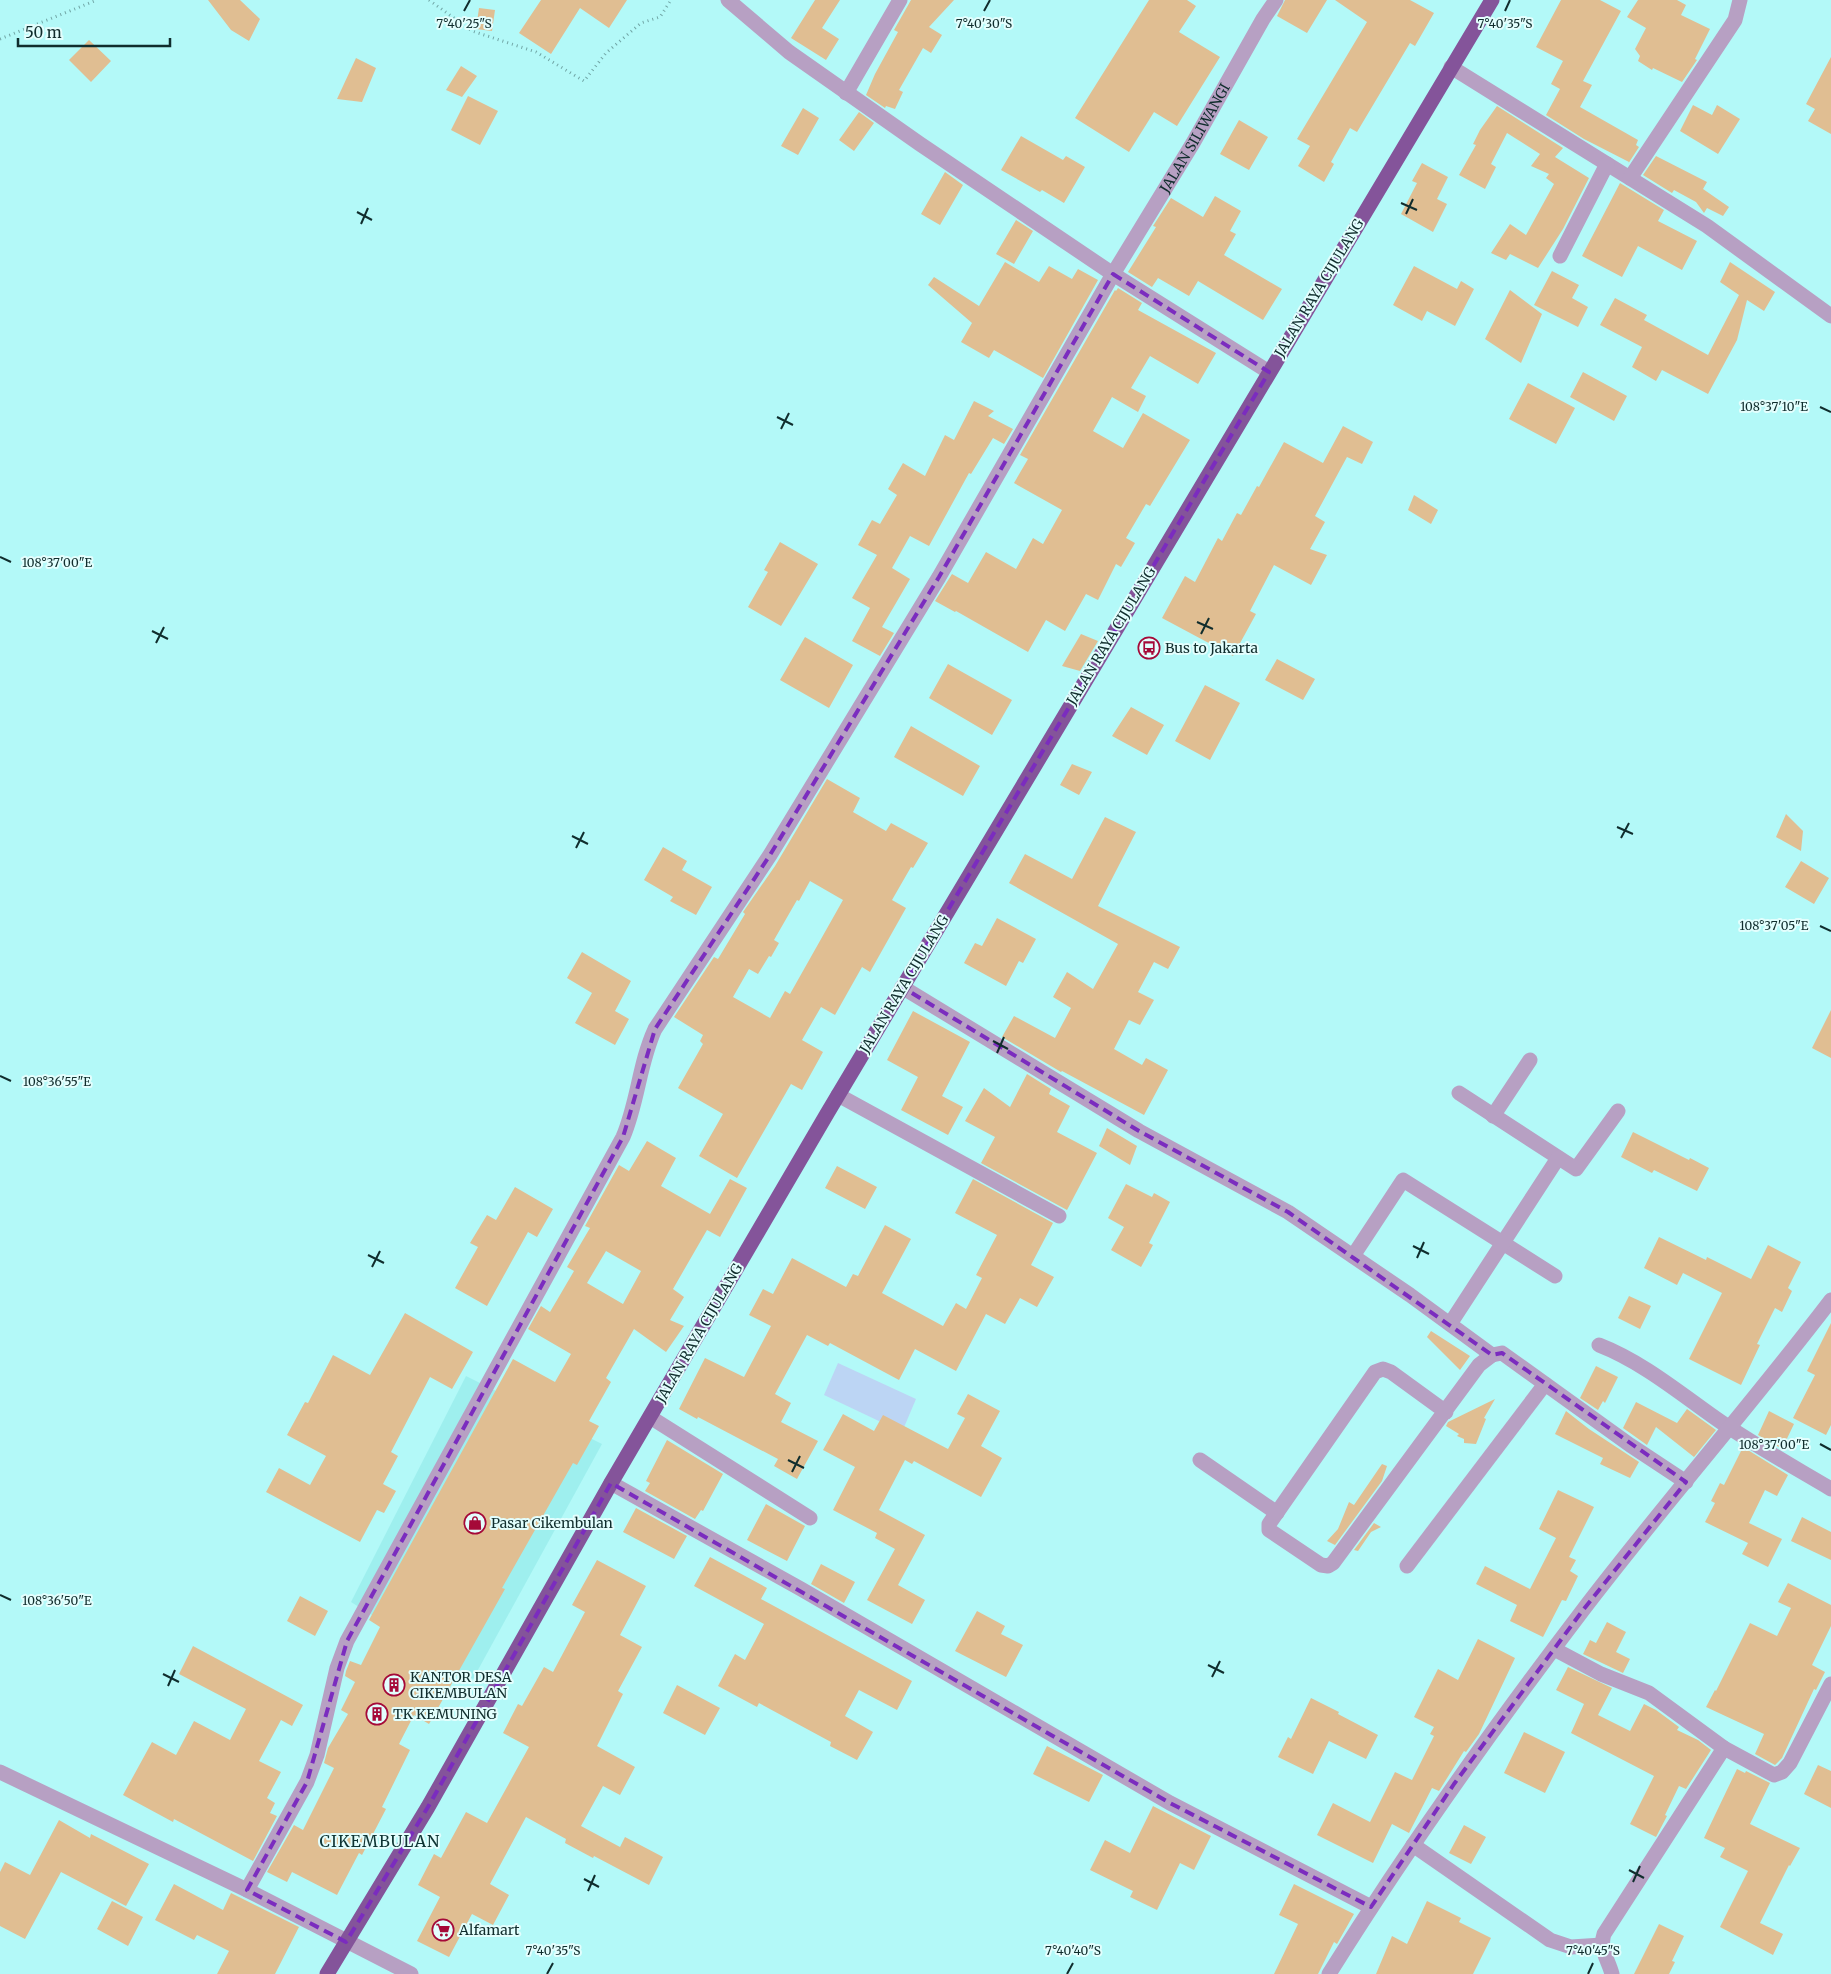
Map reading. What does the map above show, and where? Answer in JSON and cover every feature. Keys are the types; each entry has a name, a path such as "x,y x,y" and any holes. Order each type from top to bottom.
{"highway":[{"name":"JALAN RAYA CIJULANG","path":"327,1974 428,1807 611,1483 838,1095 1492,0"}],"street":[{"path":"728,0 789,52 846,93 1113,274 1269,372"},
{"path":"846,93 900,0"},
{"name":"JALAN SILIWANGI","path":"247,1890 308,1782 317,1755 337,1668 347,1641 623,1137 633,1109 646,1047 655,1029 770,855 934,586 1113,274 1193,143 1263,19 1276,0"},
{"path":"1630,178 1735,20 1740,0"},
{"path":"1451,67 1707,226 1831,316"},
{"path":"1560,256 1607,164"},
{"path":"902,987 1140,1131 1288,1212 1353,1256 1488,1357"},
{"path":"1493,1116 1530,1060"},
{"path":"1459,1093 1576,1169 1618,1111"},
{"path":"838,1095 1059,1216"},
{"path":"1447,1328 1558,1158"},
{"path":"1353,1256 1402,1180 1555,1276"},
{"path":"1329,1974 1370,1907 1454,1784 1583,1610 1783,1363 1831,1300"},
{"path":"1599,1345 1635,1363 1730,1428 1831,1490"},
{"path":"1446,1412 1391,1372 1383,1369 1373,1374 1269,1524 1269,1530 1321,1565 1328,1566 1333,1563 1488,1357 1502,1353 1630,1445 1686,1482"},
{"path":"1407,1566 1546,1384"},
{"path":"650,1417 810,1518"},
{"path":"1200,1460 1277,1513"},
{"path":"611,1483 802,1589 1170,1803 1370,1907"},
{"path":"1554,1649 1600,1674 1653,1696 1724,1748 1768,1773 1779,1774 1790,1763 1831,1684"},
{"path":"1612,1974 1602,1946 1604,1934 1724,1748"},
{"path":"0,1772 247,1890 411,1974"},
{"path":"1413,1845 1550,1940 1570,1947 1602,1946"}],"path":[{"path":"0,39 97,0"},
{"path":"429,0 472,31 536,52 584,81 606,53 641,23 660,17 671,0"}],"highlighted area":[{"path":"1113,274 1269,372 902,987 1139,1131 1288,1212 1492,1355 1502,1353 1686,1482 1583,1610 1454,1784 1371,1907 1170,1803 611,1483 428,1807 346,1942 247,1890 307,1782 347,1641 623,1137 655,1029 770,855 939,577"}],"shaded area":[{"path":"838,1363 916,1399 902,1432 824,1395"},
{"name":"Pasar Cikembulan","path":"466,1376 602,1444 473,1679 351,1602"}],"building":[{"path":"208,0 240,0 260,19 249,41 231,30"},
{"path":"541,0 627,0 609,28 580,8 551,54 519,33"},
{"path":"815,0 840,0 822,28 839,39 826,60 791,38"},
{"path":"911,0 954,0 929,27 942,35 931,53 923,48 899,90 903,92 895,109 886,106 885,108 866,95 898,32 894,30"},
{"path":"1149,0 1187,0 1196,6 1179,32 1220,57 1177,126 1154,112 1129,152 1075,118"},
{"path":"1285,0 1327,0 1307,33 1277,16"},
{"path":"1335,0 1410,0 1434,13 1415,46 1410,43 1357,132 1350,128 1331,162 1334,164 1324,182 1298,166 1310,146 1297,139 1367,22"},
{"path":"1561,0 1600,0 1621,11 1583,81 1592,85 1580,107 1638,140 1636,145 1639,147 1628,164 1629,162 1584,139 1546,115 1560,89 1551,84 1563,61 1536,47"},
{"path":"1638,0 1677,0 1686,5 1681,15 1710,29 1695,59 1697,60 1682,82 1653,68 1652,70 1638,61 1640,56 1635,49 1646,28 1627,17"},
{"path":"479,8 495,10 492,31 476,29"},
{"path":"89,40 111,61 91,82 69,60"},
{"path":"1831,57 1831,134 1808,121 1815,109 1806,104"},
{"path":"356,58 376,68 362,102 337,99"},
{"path":"461,66 477,76 462,97 446,90"},
{"path":"468,96 498,111 480,145 451,130"},
{"path":"1693,105 1712,115 1717,105 1740,119 1718,154 1680,131"},
{"path":"1497,106 1563,148 1555,157 1589,178 1563,229 1538,268 1510,254 1506,260 1491,253 1510,224 1526,235 1554,184 1546,178 1549,174 1531,166 1540,154 1507,133 1491,164 1496,167 1485,189 1459,175 1476,145 1473,144 1480,130"},
{"path":"803,108 819,118 798,155 781,146"},
{"path":"859,112 874,123 854,151 839,140"},
{"path":"1239,120 1268,137 1249,170 1220,154"},
{"path":"1021,136 1063,160 1066,156 1085,167 1064,203 1001,170"},
{"path":"1656,156 1707,182 1703,189 1729,207 1723,216 1707,208 1704,213 1696,202 1674,190 1672,193 1643,175"},
{"path":"1422,163 1448,177 1437,199 1447,204 1433,232 1401,214 1417,183 1412,181"},
{"path":"945,172 963,185 940,225 921,214"},
{"path":"1620,183 1664,210 1658,221 1697,241 1682,270 1638,246 1622,277 1582,256"},
{"path":"1215,196 1241,211 1230,231 1236,234 1224,255 1282,289 1263,320 1198,281 1189,296 1158,278 1152,287 1128,272 1156,227 1153,226 1171,198 1203,217"},
{"path":"1016,220 1033,231 1014,264 996,254"},
{"path":"1005,262 1039,282 1049,266 1072,279 1078,269 1098,280 1043,378 994,350 989,358 961,342 972,323 928,285 934,277 979,306"},
{"path":"1730,262 1775,292 1764,311 1747,300 1737,340 1708,394 1662,370 1656,381 1632,367 1642,347 1600,325 1615,298 1647,315 1644,320 1708,355 1739,295 1720,282"},
{"path":"1414,266 1457,289 1461,281 1474,289 1455,326 1427,311 1422,321 1393,305"},
{"path":"1552,271 1579,285 1572,298 1588,307 1578,327 1534,305"},
{"path":"1118,288 1142,303 1138,310 1216,353 1198,384 1150,356 1131,388 1146,396 1138,412 1112,397 1093,431 1123,448 1143,413 1190,440 1150,506 1146,504 1126,538 1135,543 1121,567 1116,564 1098,600 1086,594 1065,631 1046,620 1028,652 935,601 952,574 968,583 986,552 1016,569 1033,538 1043,544 1062,510 1014,483 1028,459 1020,455 1115,290"},
{"path":"1510,290 1542,314 1521,363 1485,339"},
{"path":"1583,372 1627,396 1614,421 1570,397"},
{"path":"1528,383 1575,408 1556,444 1509,419"},
{"path":"974,401 994,411 988,416 1013,429 1004,444 993,438 971,474 969,473 929,546 910,536 892,568 910,579 882,627 894,633 880,656 852,641 870,608 852,598 877,555 858,545 872,520 880,524 897,495 888,489 903,463 925,476 945,435 954,440"},
{"path":"1343,426 1373,442 1362,464 1347,457 1315,516 1325,522 1310,549 1327,555 1311,585 1274,565 1250,611 1256,614 1233,656 1162,618 1185,576 1195,582 1218,538 1222,541 1237,513 1241,515 1284,442 1323,463"},
{"path":"1414,495 1438,510 1431,524 1408,510"},
{"path":"780,542 818,564 781,626 748,607 768,572 764,570"},
{"path":"1081,634 1098,641 1080,671 1062,666"},
{"path":"805,637 853,665 829,708 780,680"},
{"path":"1277,659 1315,679 1303,700 1265,680"},
{"path":"948,664 1012,700 992,735 929,698"},
{"path":"1205,685 1240,703 1210,760 1175,741"},
{"path":"1131,707 1164,725 1147,755 1112,736"},
{"path":"911,726 980,766 963,796 894,757"},
{"path":"1072,764 1092,772 1079,795 1060,785"},
{"path":"827,779 860,798 853,812 886,831 891,823 928,843 913,868 911,867 892,900 906,908 870,972 862,967 835,1015 821,1007 802,1040 823,1052 802,1090 791,1084 737,1178 699,1156 723,1114 678,1088 703,1044 700,1041 703,1035 674,1017 714,957 718,959 745,914 743,912 775,866","holes":["810,881 843,900 790,994 785,991 770,1018 733,997 749,969 758,974 769,956 771,957 779,943 774,940"]},
{"path":"1786,814 1803,831 1801,851 1776,837"},
{"path":"1105,817 1136,832 1098,906 1180,947 1168,969 1154,962 1138,992 1154,1000 1140,1025 1129,1020 1114,1049 1142,1065 1146,1058 1168,1070 1144,1115 1061,1072 1002,1037 1014,1016 1055,1038 1071,1008 1053,997 1067,972 1093,989 1118,944 1009,883 1025,854 1072,879"},
{"path":"663,847 687,861 682,870 712,887 696,915 670,901 673,897 644,880"},
{"path":"1801,861 1829,878 1814,904 1785,887"},
{"path":"997,918 1036,939 1023,963 1019,961 1006,986 964,963 975,943 982,946"},
{"path":"582,952 631,981 615,1011 629,1019 615,1045 575,1023 592,993 567,978"},
{"path":"1831,1010 1831,1058 1812,1048"},
{"path":"913,1011 970,1042 942,1096 963,1107 948,1135 901,1110 918,1077 887,1060"},
{"path":"1027,1074 1051,1089 1049,1094 1070,1106 1057,1132 1097,1153 1067,1210 981,1163 995,1137 965,1121 984,1088 1010,1107"},
{"path":"1107,1128 1137,1146 1130,1165 1099,1146"},
{"path":"1633,1132 1709,1168 1697,1191 1654,1170 1652,1173 1621,1157"},
{"path":"647,1141 676,1158 661,1186 710,1214 730,1179 747,1188 720,1237 707,1230 673,1289 684,1297 670,1320 684,1326 666,1352 634,1329 606,1378 611,1382 589,1421 599,1426 577,1465 573,1463 502,1588 505,1589 429,1724 414,1715 399,1744 410,1750 382,1807 386,1809 362,1855 359,1853 337,1895 292,1872 287,1882 267,1872 294,1825 303,1830 334,1768 324,1763 328,1748 348,1714 341,1710 355,1682 345,1676 346,1671 350,1661 361,1665 380,1627 369,1620 513,1359 555,1382 571,1354 528,1329 541,1306 550,1312 574,1271 567,1267 590,1228 585,1226 619,1165 629,1171","holes":["606,1251 641,1271 623,1304 587,1283"]},
{"path":"837,1166 877,1187 865,1209 825,1188"},
{"path":"973,1179 1053,1223 1031,1265 1054,1277 1037,1307 1020,1298 1005,1324 986,1314 956,1371 915,1349 899,1380 830,1343 828,1346 807,1335 775,1394 791,1403 781,1422 818,1441 797,1479 774,1466 778,1459 679,1409 705,1358 744,1377 771,1326 749,1315 763,1289 773,1294 792,1258 846,1287 853,1274 858,1276 885,1225 911,1239 882,1293 943,1326 956,1303 966,1309 982,1278 976,1275 997,1235 955,1213"},
{"path":"1126,1184 1152,1197 1154,1193 1170,1202 1149,1243 1153,1245 1141,1267 1111,1250 1124,1227 1108,1218"},
{"path":"515,1187 553,1209 537,1237 528,1232 487,1306 455,1288 478,1247 470,1243 487,1215 496,1220"},
{"path":"1659,1237 1706,1260 1707,1257 1751,1279 1768,1245 1801,1262 1788,1288 1792,1291 1782,1312 1775,1308 1757,1344 1760,1345 1741,1385 1689,1359 1722,1293 1683,1273 1677,1285 1644,1268"},
{"path":"1629,1296 1651,1306 1640,1329 1618,1318"},
{"path":"405,1313 473,1352 452,1389 430,1377 391,1452 398,1456 383,1484 396,1491 384,1513 377,1510 360,1542 266,1492 279,1468 310,1485 326,1456 287,1435 305,1402 308,1403 333,1355 370,1375"},
{"path":"1831,1323 1831,1425 1826,1435 1793,1418 1815,1375 1807,1371"},
{"path":"1431,1331 1470,1356 1460,1370 1427,1337"},
{"path":"1596,1366 1618,1377 1605,1403 1603,1401 1598,1410 1580,1398"},
{"path":"968,1394 1000,1411 981,1446 1002,1458 981,1497 914,1461 912,1464 905,1460 879,1510 925,1535 898,1585 925,1600 912,1624 867,1600 895,1549 875,1538 877,1533 833,1510 855,1467 823,1450 843,1414 874,1431 883,1415 948,1449 965,1418 957,1414"},
{"path":"1495,1399 1484,1418 1486,1419 1476,1444 1464,1443 1464,1439 1457,1436 1459,1434 1446,1426 1448,1422"},
{"path":"1636,1402 1677,1423 1687,1409 1716,1430 1694,1457 1656,1427 1647,1445 1623,1428"},
{"path":"1566,1411 1589,1429 1639,1462 1630,1478 1600,1464 1603,1458 1555,1434"},
{"path":"1769,1411 1794,1424 1782,1449 1758,1435"},
{"path":"667,1440 723,1474 703,1511 701,1510 695,1519 645,1491 650,1483 646,1481"},
{"path":"1743,1447 1788,1475 1777,1496 1765,1490 1749,1523 1782,1539 1768,1567 1742,1554 1748,1543 1705,1522 1715,1503 1711,1501 1720,1483 1724,1485"},
{"path":"1382,1464 1387,1466 1382,1481 1335,1545 1327,1541 1338,1529 1349,1502 1354,1505"},
{"path":"1558,1490 1594,1507 1569,1557 1576,1560 1570,1571 1578,1576 1566,1601 1562,1600 1543,1637 1510,1621 1517,1605 1476,1584 1485,1566 1530,1589 1556,1538 1539,1529"},
{"path":"766,1504 805,1526 787,1561 747,1540"},
{"path":"636,1508 687,1536 674,1559 623,1532"},
{"path":"1802,1517 1831,1532 1831,1560 1791,1541"},
{"path":"1374,1523 1381,1527 1371,1532 1358,1551 1354,1550"},
{"path":"710,1557 767,1588 761,1599 912,1681 897,1710 859,1690 845,1716 873,1732 857,1760 830,1746 831,1742 759,1703 757,1707 718,1686 735,1654 745,1660 764,1624 694,1586"},
{"path":"597,1560 646,1586 620,1635 642,1647 618,1691 623,1694 597,1746 635,1767 620,1795 603,1786 581,1826 620,1847 625,1837 663,1857 649,1885 565,1843 566,1839 526,1817 490,1884 509,1895 493,1925 472,1914 449,1957 417,1941 440,1897 418,1885 434,1854 441,1858 466,1812 487,1823 529,1747 503,1733 518,1704 522,1706 544,1667 553,1672 585,1612 572,1605"},
{"path":"821,1564 855,1582 844,1603 811,1584"},
{"path":"1788,1583 1831,1605 1831,1626 1812,1665 1825,1672 1816,1690 1814,1689 1782,1758 1775,1765 1755,1754 1764,1734 1706,1707 1750,1623 1777,1636 1791,1608 1778,1602"},
{"path":"300,1596 328,1611 315,1636 287,1621"},
{"path":"977,1611 1005,1626 1001,1634 1023,1645 1006,1677 955,1651"},
{"path":"1607,1622 1626,1632 1616,1652 1630,1659 1623,1673 1583,1654 1590,1640 1596,1643"},
{"path":"1478,1639 1515,1658 1479,1734 1466,1752 1464,1751 1439,1791 1432,1788 1409,1833 1392,1824 1373,1863 1317,1835 1333,1803 1370,1822 1395,1772 1412,1780 1434,1736 1430,1734 1434,1727 1414,1717 1438,1669 1458,1680"},
{"path":"193,1646 303,1705 292,1726 281,1720 259,1761 281,1772 267,1798 275,1803 270,1813 277,1816 253,1861 174,1819 173,1822 123,1795 152,1742 176,1755 194,1721 230,1740 246,1709 179,1674"},
{"path":"1568,1667 1612,1688 1598,1715 1630,1731 1644,1704 1656,1710 1679,1727 1677,1730 1698,1740 1711,1750 1686,1789 1679,1786 1656,1837 1630,1824 1654,1776 1571,1733 1584,1704 1556,1690"},
{"path":"677,1685 720,1708 705,1735 663,1713"},
{"path":"1311,1698 1378,1735 1366,1759 1329,1741 1313,1774 1278,1757 1288,1737 1291,1739"},
{"path":"1524,1732 1565,1752 1545,1793 1504,1773"},
{"path":"1047,1746 1103,1775 1089,1802 1033,1774"},
{"path":"1818,1765 1831,1771 1831,1808 1804,1794"},
{"path":"1737,1769 1745,1773 1746,1771 1770,1783 1750,1824 1800,1848 1789,1865 1760,1923 1783,1934 1773,1955 1720,1927 1748,1871 1720,1857 1725,1848 1704,1838"},
{"path":"1153,1806 1211,1836 1194,1870 1180,1863 1157,1910 1130,1897 1133,1891 1090,1870 1105,1840 1130,1853"},
{"path":"59,1820 90,1838 91,1834 149,1864 126,1906 61,1872 25,1939 0,1926 0,1872 5,1862 30,1875"},
{"path":"1464,1825 1486,1837 1471,1864 1449,1853"},
{"path":"174,1884 223,1910 231,1893 299,1927 275,1974 217,1974 229,1951 197,1935 194,1940 155,1920"},
{"path":"1294,1884 1354,1914 1337,1944 1334,1942 1318,1974 1274,1974 1298,1924 1279,1915"},
{"path":"112,1901 143,1917 128,1946 97,1929"},
{"path":"1427,1901 1461,1918 1459,1922 1491,1938 1473,1974 1376,1974 1392,1936 1407,1944"},
{"path":"1659,1924 1684,1936 1672,1961 1675,1962 1669,1974 1634,1974"}],"place":[{"name":"Bus to Jakarta","path":"1149,648"},
{"name":"Pasar Cikembulan","path":"475,1523"},
{"name":"KANTOR DESA CIKEMBULAN","path":"394,1685"},
{"name":"TK KEMUNING","path":"377,1714"},
{"name":"Alfamart","path":"443,1930"}],"district":[{"name":"CIKEMBULAN","path":"380,1841"}]}
